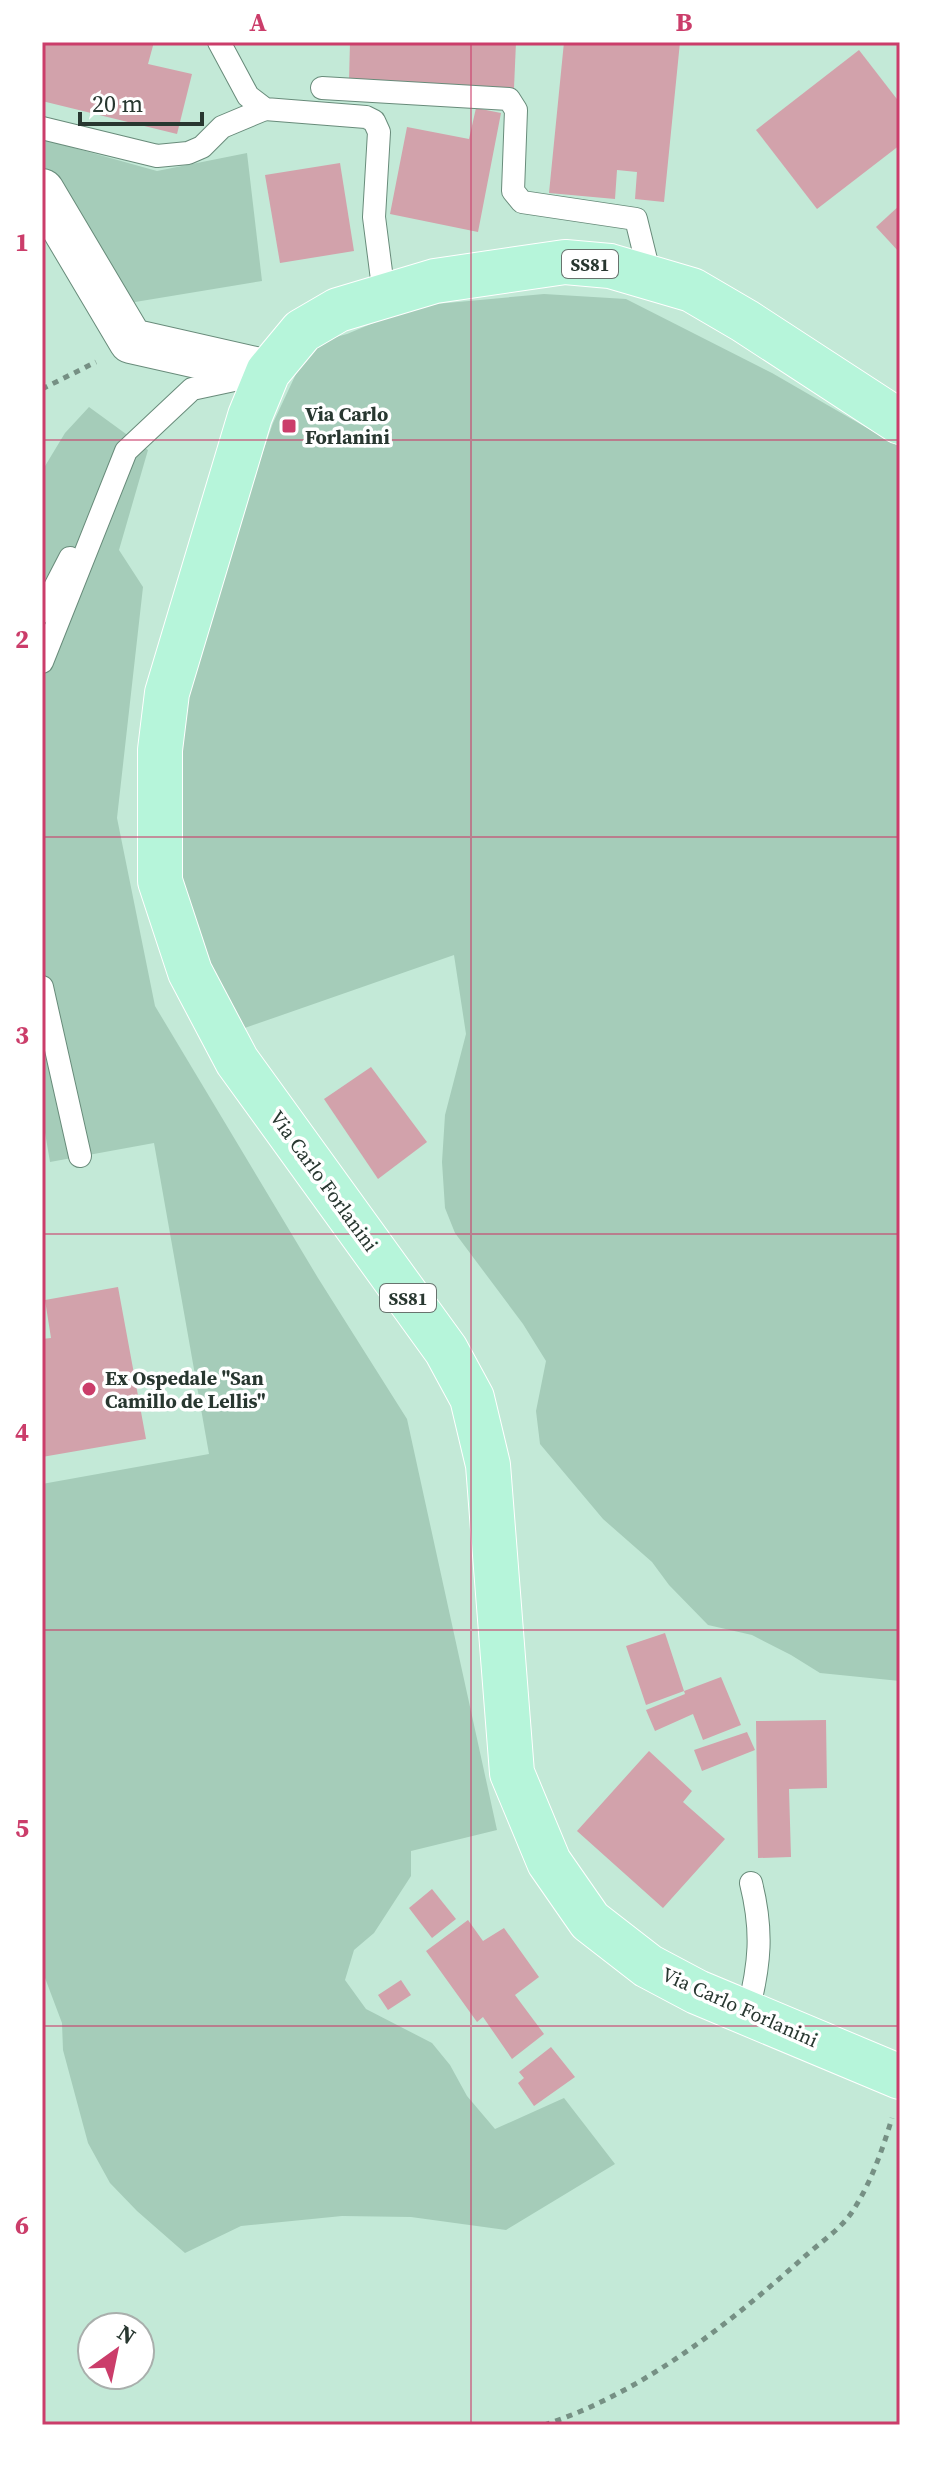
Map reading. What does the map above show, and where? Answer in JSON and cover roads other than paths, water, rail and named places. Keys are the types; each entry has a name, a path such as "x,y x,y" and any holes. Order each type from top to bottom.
{"main road":[{"name":"Via Carlo Forlanini","path":"898,2093 748,2011 697,1992 648,1966 590,1921 549,1862 512,1773 488,1465 472,1398 446,1350 237,1061 190,972 160,881 160,750 167,693 250,416 268,372 302,331 338,310 435,281 565,262 610,266 692,290 900,422"}],"street":[{"path":"42,191 131,341 268,372"}],"lane":[{"path":"219,42 248,96 265,109"},
{"path":"322,88 509,99 516,110 513,191 522,202 636,219 650,276"},
{"path":"42,128 157,156 188,153 202,147 222,127 265,109 366,117 374,121 379,132 374,217 384,295"},
{"path":"42,612 126,451 192,389 268,372"},
{"path":"42,662 126,451"},
{"path":"42,987 80,1156"},
{"path":"748,2011 755,1981 759,1915 751,1883"}],"place":[{"name":"Via Carlo Forlanini","path":"289,426"},
{"name":"Ex Ospedale \"San Camillo de Lellis\"","path":"89,1389"}]}
